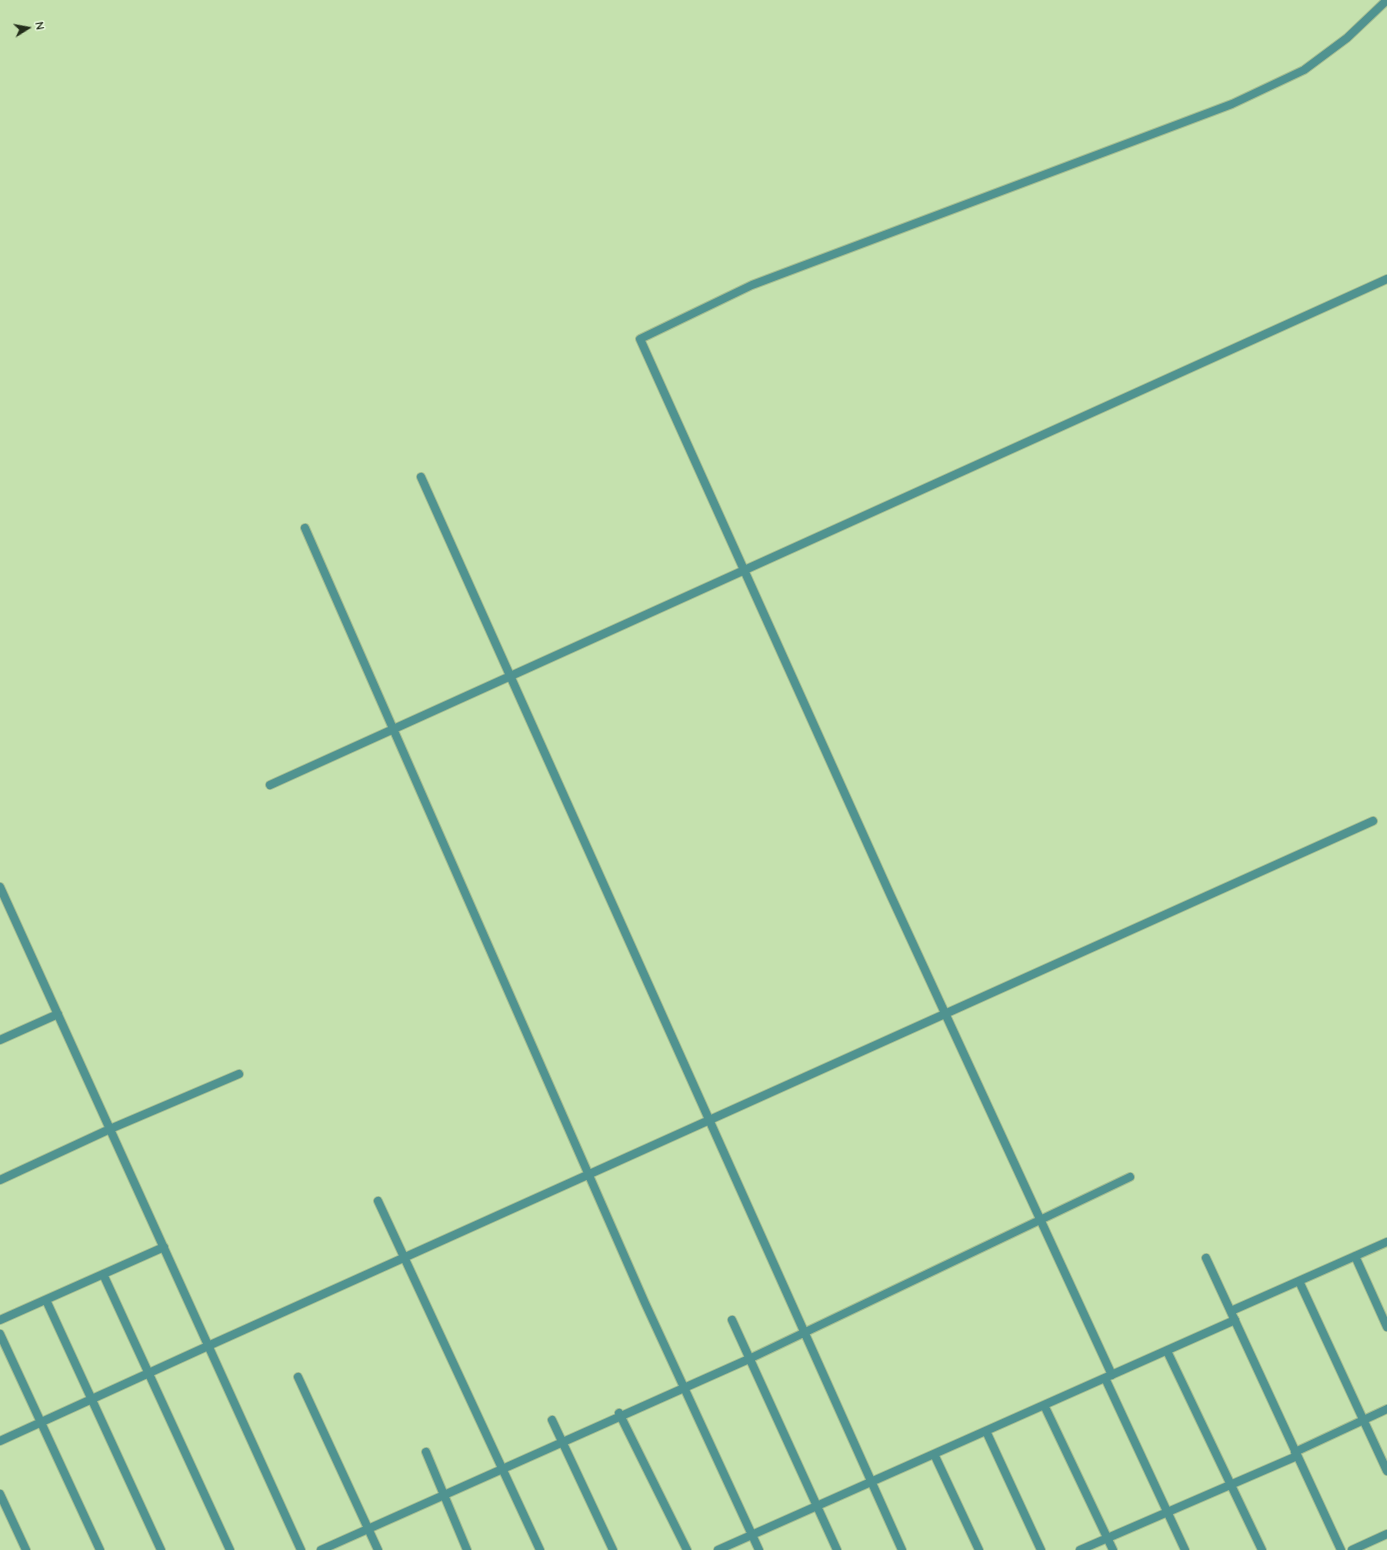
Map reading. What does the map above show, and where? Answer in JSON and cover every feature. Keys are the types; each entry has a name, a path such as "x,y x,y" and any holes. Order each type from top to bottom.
{"street":[{"path":"1186,1550 1168,1513 1040,1220 945,1014 640,339 752,285 1232,104 1304,70 1347,38 1387,0"},
{"path":"270,785 1387,279"},
{"path":"421,477 902,1550"},
{"path":"304,528 588,1174 684,1388 759,1550"},
{"path":"0,1441 588,1174 1373,821"},
{"path":"0,887 301,1550"},
{"path":"0,1040 58,1014"},
{"path":"0,1180 110,1129 239,1074"},
{"path":"321,1550 620,1415 749,1359 1130,1177"},
{"path":"378,1201 540,1550"},
{"path":"1231,1311 1387,1242"},
{"path":"0,1320 164,1247"},
{"path":"1355,1256 1387,1327"},
{"path":"1206,1258 1341,1550"},
{"path":"103,1274 230,1550"},
{"path":"1299,1281 1387,1471"},
{"path":"46,1300 161,1550"},
{"path":"732,1320 837,1550"},
{"path":"718,1550 1235,1320"},
{"path":"0,1334 100,1550"},
{"path":"1167,1351 1262,1550"},
{"path":"298,1377 378,1550"},
{"path":"1044,1405 1113,1550"},
{"path":"1080,1550 1231,1485 1387,1409"},
{"path":"620,1415 687,1550"},
{"path":"552,1420 613,1550"},
{"path":"986,1431 1041,1550"},
{"path":"426,1452 467,1550"},
{"path":"934,1454 979,1550"},
{"path":"0,1494 26,1550"},
{"path":"1352,1550 1387,1534"}]}
